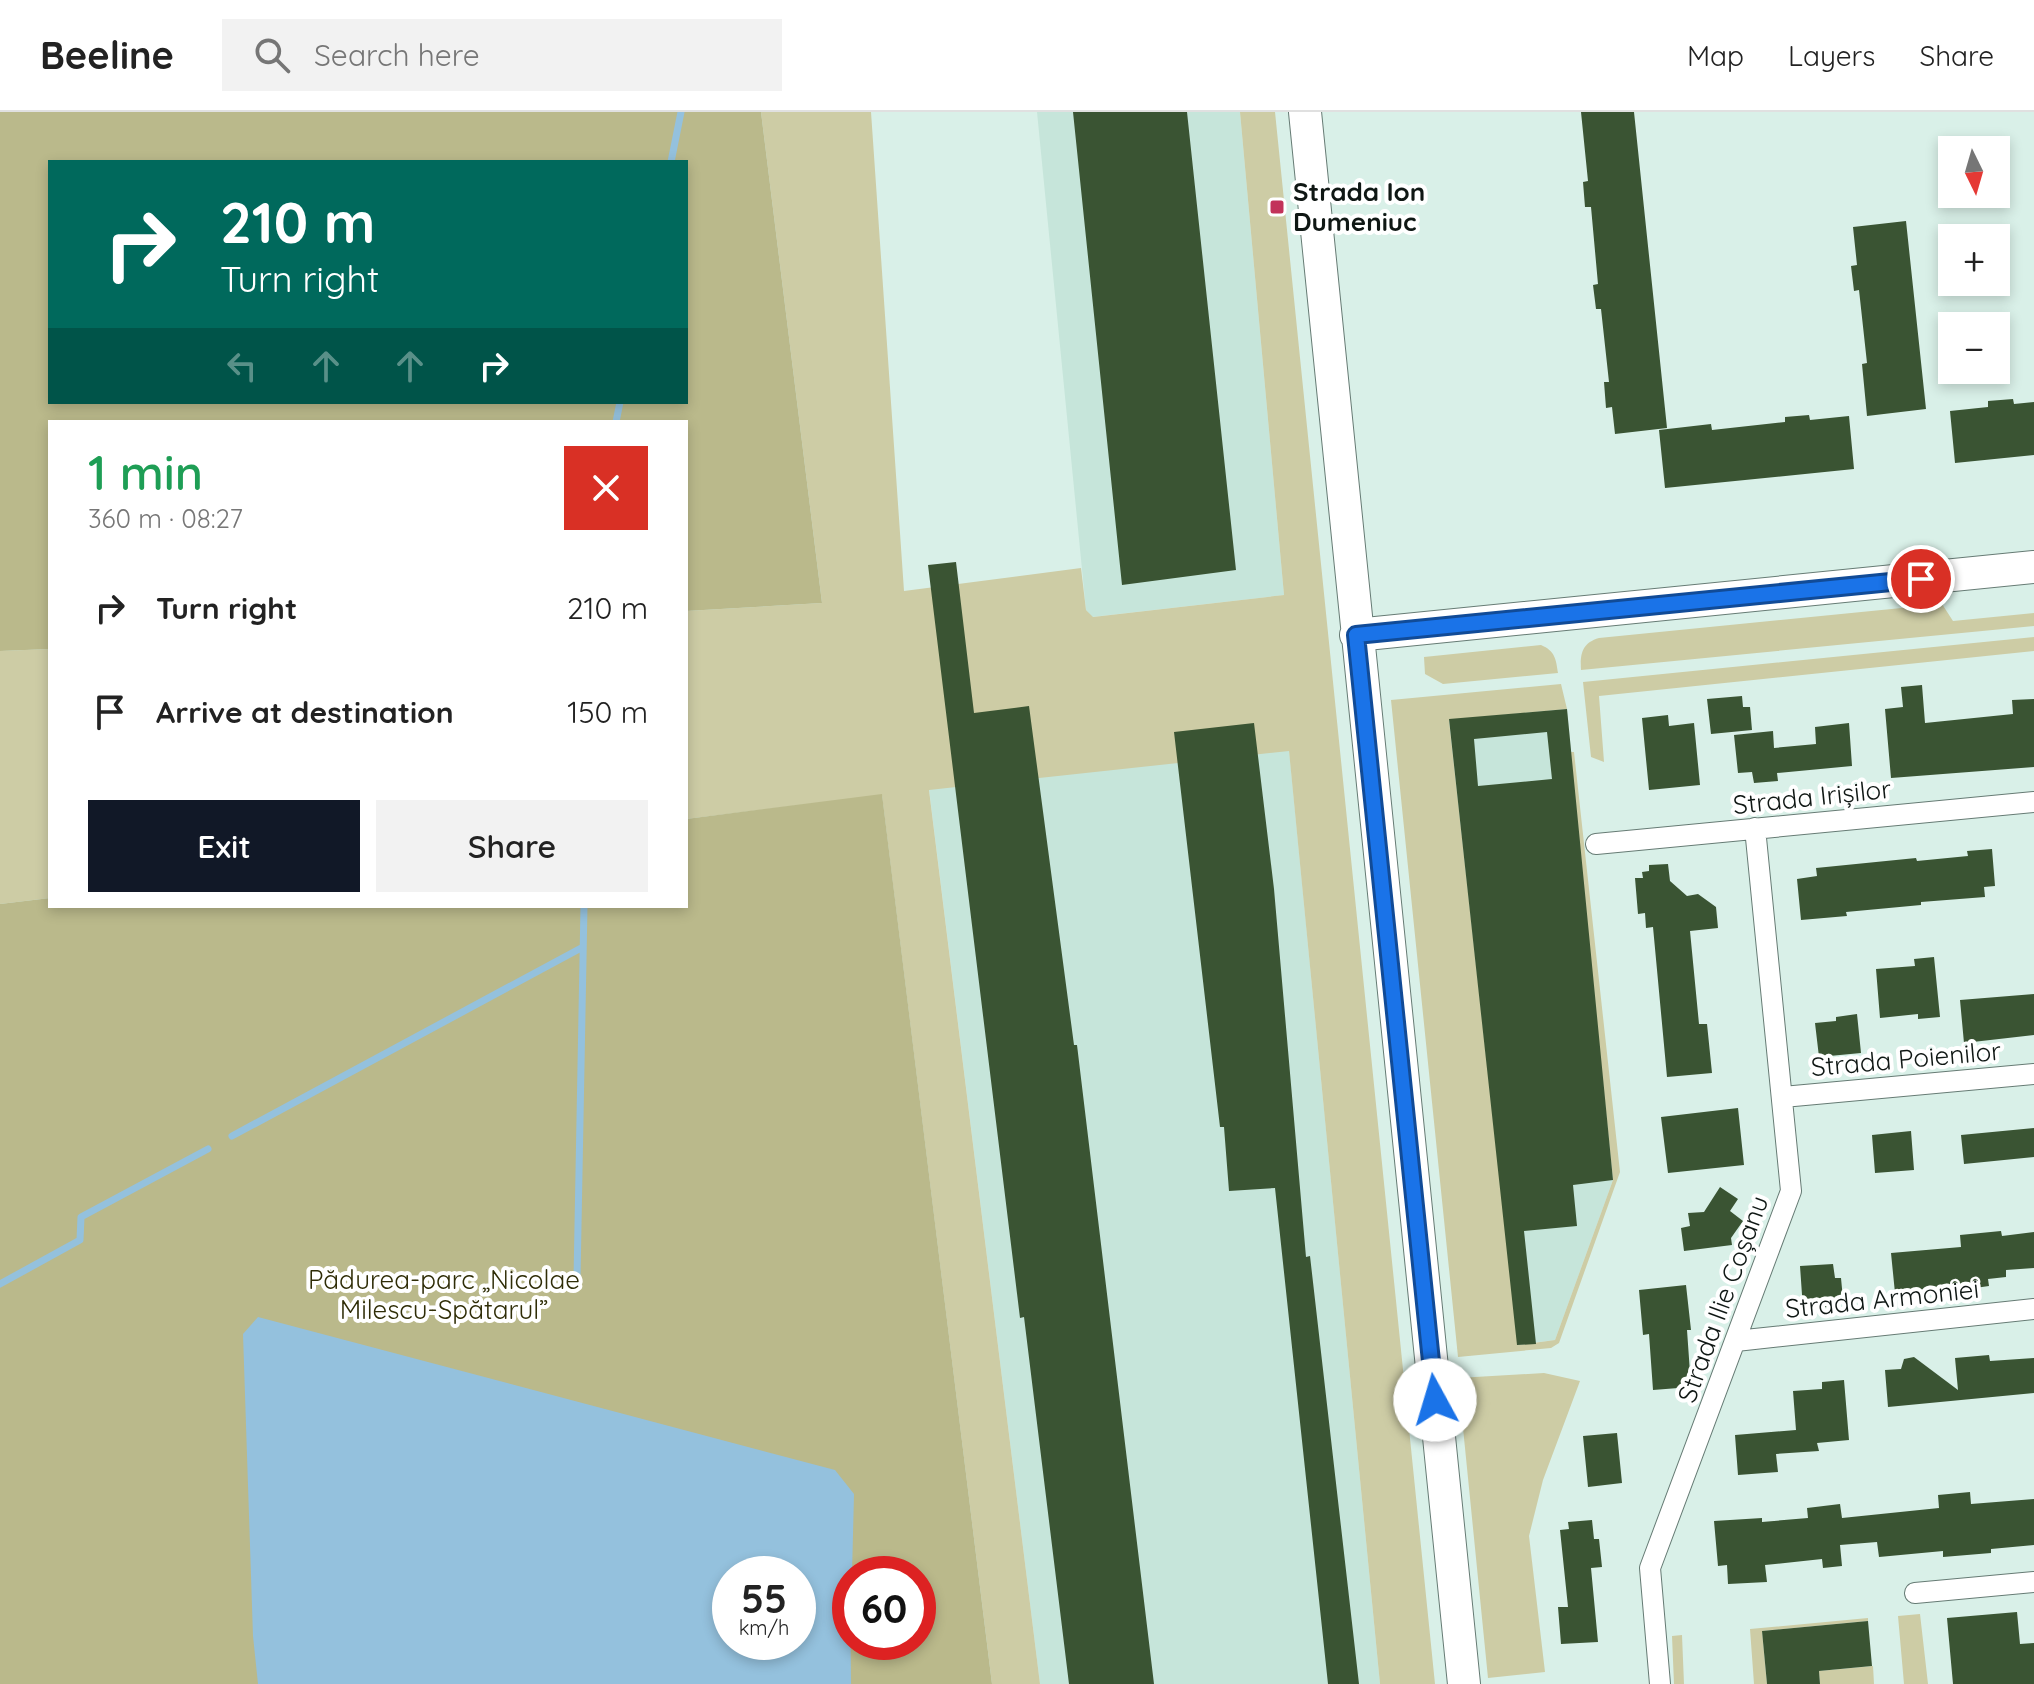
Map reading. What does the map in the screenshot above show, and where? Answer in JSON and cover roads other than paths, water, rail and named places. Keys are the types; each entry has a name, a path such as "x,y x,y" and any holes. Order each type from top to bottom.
{"main road":[{"path":"1305,112 1464,1684"},
{"path":"1356,635 2034,567"}],"street":[{"name":"Strada Irișilor","path":"1596,844 2034,802"},
{"name":"Strada Ilie Coșanu","path":"1660,1684 1650,1568 1791,1191 1755,828"},
{"name":"Strada Poienilor","path":"1783,1097 2034,1074"},
{"name":"Strada Armoniei","path":"1736,1341 2034,1309"},
{"path":"1915,1593 2034,1582"}],"water":[{"path":"258,1317 835,1470 854,1494 852,1556 832,1556 832,1660 851,1660 851,1684 258,1684 253,1636 243,1334"}],"waterway":[{"path":"671,160 681,112"},
{"path":"616,420 620,404"},
{"path":"577,1279 584,908"},
{"path":"232,1136 583,947"},
{"path":"0,1284 80,1240 81,1217 208,1149"}],"place":[{"name":"Strada Ion Dumeniuc","path":"1277,207"}],"park label":[{"name":"Pădurea-parc „Nicolae Milescu-Spătarul”","path":"444,1295"}]}
